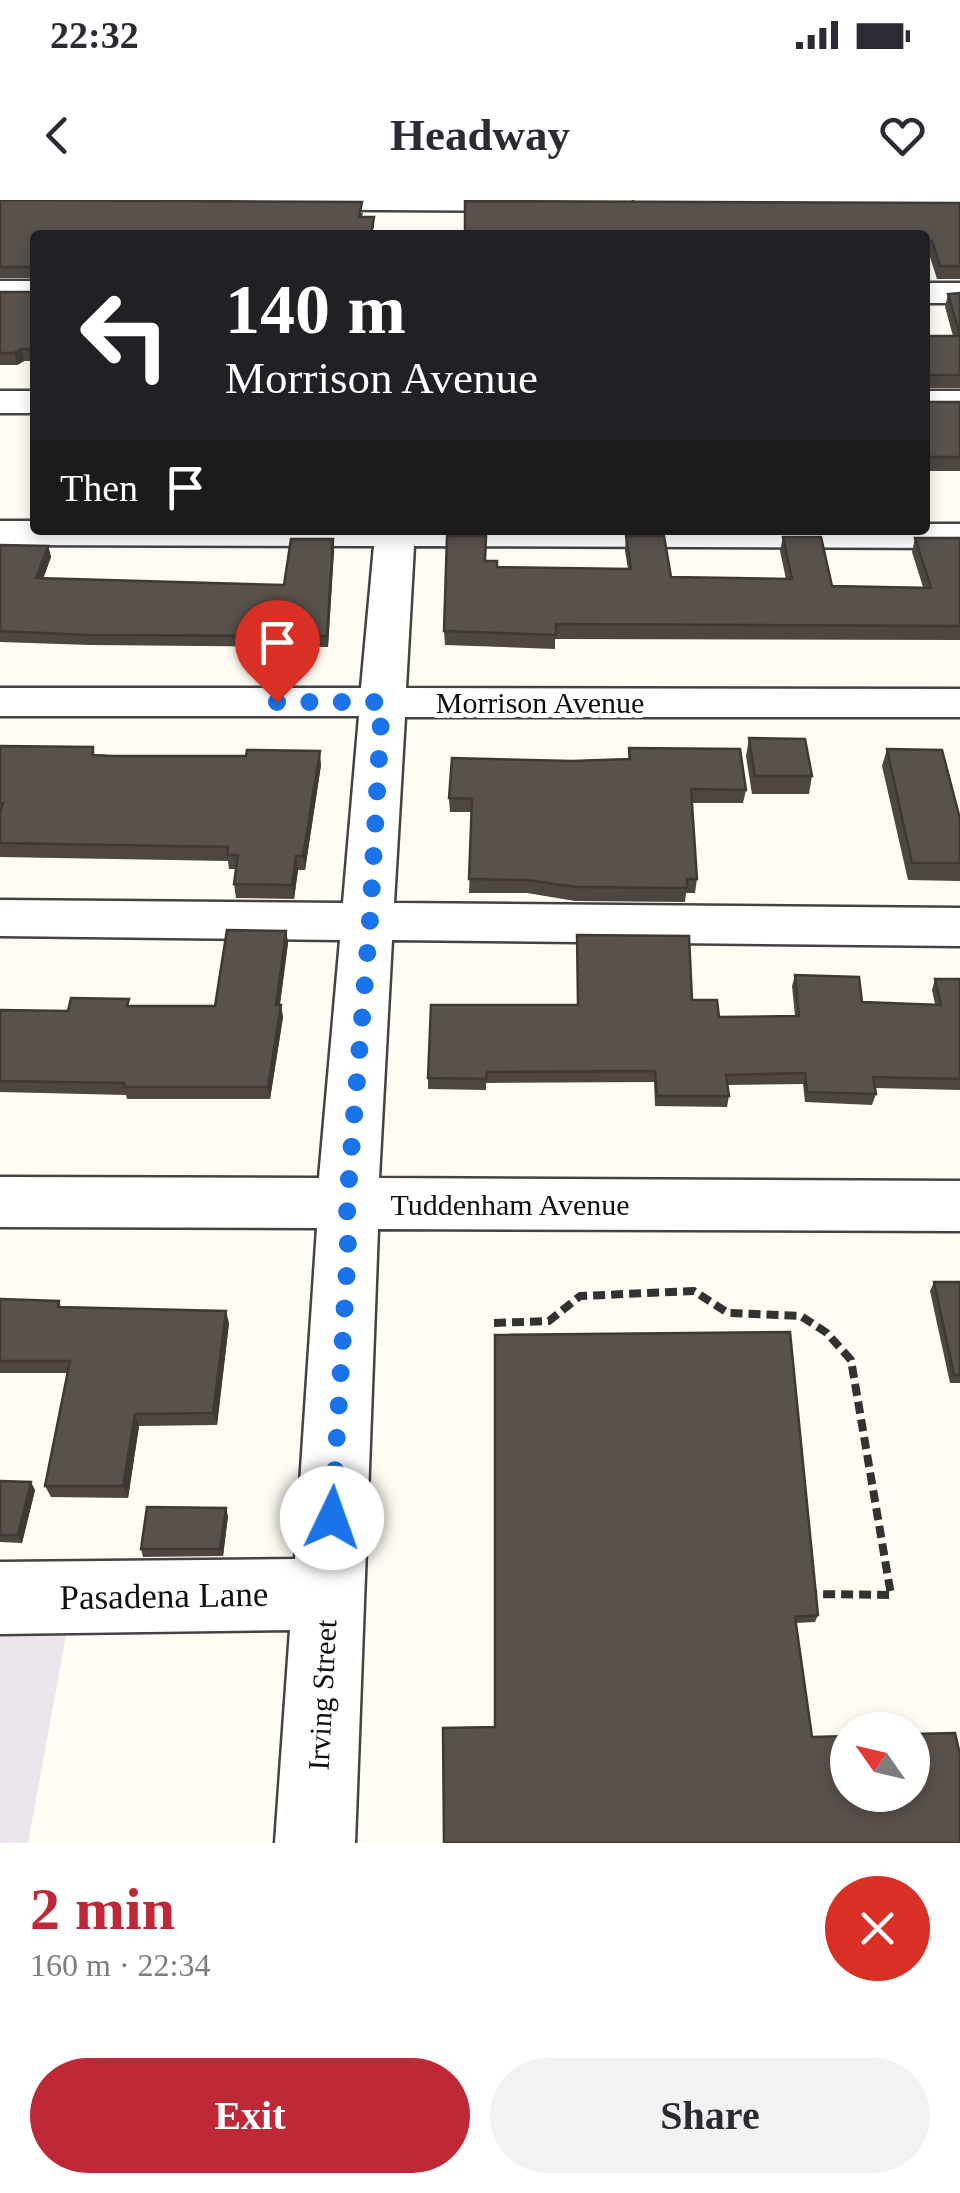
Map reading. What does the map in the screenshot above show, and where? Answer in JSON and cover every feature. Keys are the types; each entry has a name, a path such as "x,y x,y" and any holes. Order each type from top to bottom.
{"street":[{"path":"203,200 574,202"},
{"path":"414,230 416,201"},
{"path":"612,202 960,203"},
{"path":"0,292 30,292"},
{"path":"930,293 960,293"},
{"path":"0,402 30,402"},
{"path":"930,402 960,402"},
{"path":"0,534 30,534"},
{"name":"Irving Street","path":"315,1843 348,1251 347,1203 395,535"},
{"path":"819,535 960,536"},
{"name":"Morrison Avenue","path":"0,702 960,703"},
{"path":"0,918 960,927"},
{"name":"Tuddenham Avenue","path":"0,1202 960,1206"},
{"name":"Pasadena Lane","path":"0,1598 328,1594"}],"path":[{"path":"494,1323 549,1321 580,1296 694,1290 728,1314 801,1316 826,1333 851,1360 891,1594 813,1594"}],"shaded area":[{"path":"0,1592 74,1592 28,1843 0,1843"}],"building":[{"path":"0,200 362,202 359,217 374,217 372,230 30,230 30,267 0,267"},
{"path":"465,201 960,203 960,266 940,266 930,230 465,230"},
{"path":"0,292 30,292 30,349 0,353"},
{"path":"960,293 960,335 948,294"},
{"path":"930,336 960,336 960,375 930,375"},
{"path":"930,402 960,402 960,457 930,457"},
{"path":"447,536 486,536 485,561 497,561 497,567 631,569 626,536 664,536 671,577 792,579 783,537 821,537 832,586 931,588 915,538 960,538 960,626 556,624 556,635 444,631"},
{"path":"291,539 333,539 327,636 0,631 0,545 48,546 36,578 284,585"},
{"path":"749,738 805,739 812,776 755,776"},
{"path":"0,746 93,747 93,755 113,756 246,756 247,750 320,751 303,856 296,856 292,885 234,884 238,855 227,855 228,847 0,843"},
{"path":"629,748 740,749 746,790 691,789 697,879 687,879 687,888 576,887 527,880 469,879 472,799 449,798 452,758 630,759"},
{"path":"887,749 942,750 960,819 960,863 912,863"},
{"path":"227,930 286,931 276,1005 281,1005 268,1087 124,1087 124,1083 0,1081 0,1010 68,1011 71,998 129,999 127,1006 215,1006"},
{"path":"577,935 689,936 692,1000 717,1000 719,1017 799,1016 795,975 859,977 862,1002 941,1005 935,979 960,979 960,1079 873,1077 876,1094 807,1092 805,1073 726,1075 729,1096 657,1096 655,1071 487,1072 486,1079 428,1078 431,1005 578,1005"},
{"path":"934,1282 960,1282 960,1375 954,1375"},
{"path":"0,1299 59,1301 58,1307 226,1311 213,1413 135,1414 123,1486 45,1486 70,1361 0,1361"},
{"path":"790,1332 818,1615 795,1617 812,1737 830,1736 830,1812 930,1812 930,1734 955,1733 960,1755 960,1843 444,1843 443,1728 495,1727 495,1335"},
{"path":"0,1481 31,1482 18,1535 0,1535"},
{"path":"147,1507 226,1508 220,1549 141,1549"}],"route":[{"path":"277,702 382,702 370,920 347,1203 348,1251 332,1518"}]}
